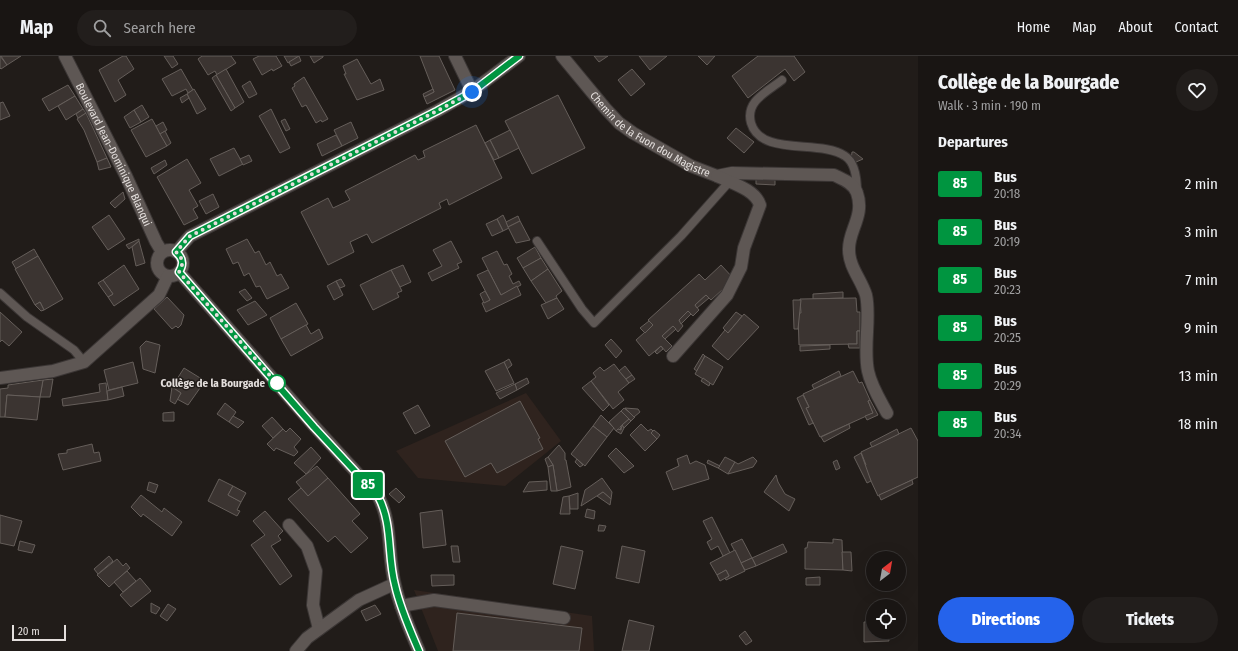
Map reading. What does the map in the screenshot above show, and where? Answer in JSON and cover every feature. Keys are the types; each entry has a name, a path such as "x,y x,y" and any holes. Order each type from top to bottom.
{"street":[{"name":"Boulevard Jean-Dominique Blanqui","path":"65,56 126,176 162,252"},
{"path":"455,56 472,92"},
{"path":"176,252 190,236 472,92 519,56"},
{"name":"Chemin de la Fuon dou Magistre","path":"562,56 619,123 652,145 691,166 717,176 732,173 834,175 848,182 857,193"},
{"path":"673,356 727,295 741,267 744,248 760,205 758,199 753,194 717,176"},
{"path":"857,193 858,221 849,242 850,260 866,296 868,372 887,413"},
{"path":"0,378 53,371 84,362 159,294 173,274 183,261 181,256 176,252 167,250 158,256 156,262 162,273 173,274 378,496 388,522 394,584 419,651"},
{"path":"289,525 307,546 316,571 313,605 319,629"},
{"path":"296,651 307,638 359,600 394,584"},
{"path":"401,606 434,600 564,618"}],"lane":[{"path":"782,80 754,101 749,115 754,130 767,142 832,150 846,156 857,175 857,193"},
{"path":"537,241 582,309 594,324 681,236 729,182"},
{"path":"0,293 27,317 74,350 84,362"}],"shaded area":[{"path":"526,393 561,441 505,486 418,478 396,451"},
{"path":"414,590 592,616 594,651 438,651"}],"building":[{"path":"0,56 7,65 1,69 0,68"},
{"path":"1,56 21,56 7,65"},
{"path":"123,56 126,56 134,69 118,80 126,95 115,102 99,70"},
{"path":"164,56 173,56 178,64 172,68"},
{"path":"202,56 231,56 236,63 217,75 215,71 208,75 198,59"},
{"path":"259,56 276,56 282,66 273,71 272,69 262,75 253,59"},
{"path":"284,56 299,56 288,63"},
{"path":"299,56 301,61 291,66 289,62"},
{"path":"310,56 323,56 323,57 314,63"},
{"path":"420,56 439,56 455,90 427,104 424,97 434,92"},
{"path":"594,56 608,56 599,62"},
{"path":"639,56 667,56 650,70"},
{"path":"698,56 715,56 707,65"},
{"path":"758,56 794,56 805,72 794,81 785,69 748,98 732,76"},
{"path":"357,59 371,84 380,79 384,90 357,100 344,74 346,74 343,66"},
{"path":"181,69 193,90 188,93 186,89 172,96 162,79"},
{"path":"226,69 244,102 235,108 216,75"},
{"path":"632,69 645,84 631,96 618,80"},
{"path":"216,75 235,108 231,111 212,78"},
{"path":"304,77 328,119 322,122 321,120 316,123 306,105 302,107 292,88 295,86 294,84"},
{"path":"250,81 257,94 249,98 242,86"},
{"path":"68,85 75,96 49,111 42,99"},
{"path":"194,89 206,109 197,114 187,94"},
{"path":"433,89 434,92 424,97 423,94"},
{"path":"187,94 189,98 182,103 180,98"},
{"path":"558,95 585,148 532,174 505,121"},
{"path":"75,96 83,109 66,120 58,106"},
{"path":"3,102 10,116 0,120 0,103"},
{"path":"142,105 149,117 141,122 134,110"},
{"path":"83,109 86,113 78,118 76,114"},
{"path":"271,109 290,148 280,153 259,116"},
{"path":"134,110 141,122 130,128 124,117"},
{"path":"86,113 107,158 97,162 84,130 77,119"},
{"path":"152,119 167,146 146,157 131,130"},
{"path":"285,119 290,129 286,131 281,121"},
{"path":"163,122 167,130 160,134 156,126"},
{"path":"351,122 358,138 342,146 334,130"},
{"path":"476,125 502,178 449,205 447,199 439,203 441,208 372,243 367,234 350,242 354,252 328,265 301,212 328,198 333,208 350,200 345,191 415,155 418,160 425,157 423,151"},
{"path":"736,128 754,142 744,153 727,138"},
{"path":"510,130 519,148 499,158 490,140"},
{"path":"165,131 171,143 167,146 160,134"},
{"path":"336,135 342,146 322,156 317,144"},
{"path":"490,140 499,158 494,160 485,143"},
{"path":"234,148 243,164 219,176 210,159"},
{"path":"852,152 863,159 856,162 851,160"},
{"path":"249,155 252,161 243,165 240,159"},
{"path":"107,158 111,167 99,170 97,162"},
{"path":"187,159 201,183 189,190 198,206 193,209 198,218 184,225 157,177"},
{"path":"165,160 167,165 154,174 151,168"},
{"path":"756,179 775,180 775,185 756,184"},
{"path":"123,192 125,199 115,208 110,203"},
{"path":"213,194 219,207 206,214 199,201"},
{"path":"109,215 125,239 108,250 92,227"},
{"path":"503,215 509,228 503,231 497,219"},
{"path":"518,216 520,221 508,227 506,222"},
{"path":"497,219 503,231 492,236 486,224"},
{"path":"520,221 530,240 516,243 508,227"},
{"path":"139,239 139,241 129,249 126,245"},
{"path":"247,239 255,253 259,251 266,265 270,262 277,276 281,274 289,288 267,299 260,286 256,287 249,273 244,276 238,262 233,264 226,249"},
{"path":"139,241 145,263 136,266 132,247"},
{"path":"451,241 462,262 457,264 459,268 432,281 428,273 442,266 433,250"},
{"path":"535,247 541,258 523,268 517,258"},
{"path":"34,249 38,256 16,269 12,262"},
{"path":"497,251 504,265 507,264 512,274 509,276 513,284 519,281 521,285 501,295 482,258"},
{"path":"38,256 63,299 44,310 40,302 35,305 15,269"},
{"path":"541,258 548,269 531,281 523,268"},
{"path":"124,265 139,289 114,306 108,297 113,294 103,280"},
{"path":"403,265 411,282 400,287 391,270"},
{"path":"721,265 734,279 711,300 706,295 695,305 699,310 693,316 688,311 679,320 683,326 678,332 673,326 662,336 672,346 666,352 661,346 649,356 636,340 653,325 648,320 699,274 705,280"},
{"path":"548,269 562,291 556,296 557,298 546,303 531,281"},
{"path":"391,270 402,291 397,293 399,297 373,310 360,285"},
{"path":"488,270 501,295 517,286 521,295 486,312 482,303 490,300 477,275"},
{"path":"341,279 345,286 340,288 336,281"},
{"path":"103,280 113,294 108,297 98,283"},
{"path":"336,281 343,295 334,300 327,286"},
{"path":"245,289 252,298 247,301 239,292"},
{"path":"485,291 490,300 484,303 480,294"},
{"path":"843,292 843,298 813,299 813,294"},
{"path":"706,295 709,298 697,308 695,305"},
{"path":"167,297 184,315 181,325 178,328 176,326 172,329 154,309"},
{"path":"557,298 564,309 548,319 541,305"},
{"path":"856,298 857,312 860,312 860,331 857,331 857,344 799,345 798,313 801,313 800,299"},
{"path":"793,300 801,300 798,329 794,329"},
{"path":"255,301 267,315 248,325 237,310"},
{"path":"40,302 44,310 41,311 35,305"},
{"path":"296,303 308,324 281,339 270,318"},
{"path":"688,311 691,314 681,324 679,320"},
{"path":"0,312 22,332 9,346 2,340 0,342"},
{"path":"736,312 742,316 728,333 723,328"},
{"path":"744,314 759,327 728,360 712,346 725,330 728,333"},
{"path":"649,321 653,325 645,333 640,328"},
{"path":"306,325 311,334 319,329 323,338 291,356 281,339"},
{"path":"673,326 676,329 665,339 662,336"},
{"path":"857,331 860,331 860,348 849,348 848,344 857,344"},
{"path":"611,339 622,351 616,358 605,345"},
{"path":"146,341 160,345 155,373 143,369 140,347"},
{"path":"830,345 830,349 800,351 800,346"},
{"path":"661,346 663,349 657,354 655,352"},
{"path":"703,354 705,356 697,371 694,369"},
{"path":"705,356 723,367 713,385 695,374"},
{"path":"509,359 512,365 507,369 504,362"},
{"path":"133,362 138,383 109,390 104,370"},
{"path":"504,362 514,383 496,391 485,371"},
{"path":"614,364 629,383 618,392 624,400 613,409 591,381 596,377 593,373 600,367 604,371"},
{"path":"625,366 632,375 626,379 619,371"},
{"path":"184,368 205,381 188,405 177,399 181,393 172,387"},
{"path":"839,371 841,376 814,389 812,385"},
{"path":"853,371 859,383 862,382 870,400 868,401 873,413 820,437 806,408 809,407 803,394"},
{"path":"632,375 635,379 629,383 626,379"},
{"path":"527,378 529,383 517,390 515,384"},
{"path":"703,378 710,383 709,386 701,381"},
{"path":"53,379 50,397 40,397 43,380"},
{"path":"43,380 40,397 7,395 5,417 0,417 0,389 8,388 8,385"},
{"path":"591,381 609,405 603,411 582,388"},
{"path":"106,383 108,400 63,406 62,399 100,392 99,384"},
{"path":"515,384 517,390 500,399 496,393"},
{"path":"122,387 124,396 108,400 107,391"},
{"path":"172,387 181,393 175,404 170,401"},
{"path":"7,395 40,397 37,420 5,417"},
{"path":"803,395 809,407 806,408 813,423 809,425 797,398"},
{"path":"870,400 878,415 867,420 865,416 873,413 868,401"},
{"path":"520,401 540,438 538,439 543,449 497,473 491,463 465,477 445,441"},
{"path":"225,403 236,412 229,422 217,414"},
{"path":"418,405 430,426 415,434 403,413"},
{"path":"624,408 635,417 631,421 621,411"},
{"path":"625,408 638,409 640,412 634,417"},
{"path":"621,411 629,419 620,427 621,430 618,429 616,431 609,422"},
{"path":"174,412 174,421 163,421 163,413"},
{"path":"601,415 614,428 607,437 593,426"},
{"path":"233,416 244,422 238,428 229,422"},
{"path":"272,417 283,429 273,438 262,426"},
{"path":"629,419 631,421 624,428 622,425"},
{"path":"641,424 648,431 651,429 653,431 651,433 657,439 645,451 630,435"},
{"path":"849,424 850,428 824,442 821,437"},
{"path":"622,425 624,428 621,434 616,431 618,429 621,430"},
{"path":"593,426 607,437 585,466 571,454"},
{"path":"290,428 301,439 294,447 298,452 294,456 276,448 274,451 267,444 283,429 286,432"},
{"path":"911,428 918,441 918,477 878,496 864,466 866,465 861,452"},
{"path":"897,429 899,434 872,447 870,443"},
{"path":"654,430 660,435 657,439 651,433"},
{"path":"92,444 94,453 99,452 101,461 63,470 58,454 67,453 67,450"},
{"path":"559,445 565,453 565,460 571,487 557,491 553,465 548,457"},
{"path":"311,447 321,458 306,474 294,463"},
{"path":"616,448 634,466 624,473 608,456"},
{"path":"861,453 871,481 867,483 854,457"},
{"path":"687,455 690,464 696,461 705,465 709,479 673,490 666,472 679,466 677,459"},
{"path":"548,457 553,465 548,467 545,459"},
{"path":"725,457 735,462 728,474 718,468"},
{"path":"753,457 757,461 753,467 728,474 735,462 738,464"},
{"path":"577,459 583,465 580,467 575,462"},
{"path":"708,460 720,466 718,468 707,463"},
{"path":"837,460 840,468 836,470 833,462"},
{"path":"553,465 557,491 551,491 548,467"},
{"path":"317,466 328,478 308,496 296,482"},
{"path":"776,475 785,494 795,499 789,511 764,492"},
{"path":"328,478 360,514 352,521 368,538 351,553 335,536 328,542 288,499 301,488 308,496"},
{"path":"602,478 612,492 611,499 603,492 581,506 585,490"},
{"path":"219,479 233,486 228,495 241,502 237,510 240,511 237,516 208,501"},
{"path":"912,480 913,484 881,500 879,495"},
{"path":"547,481 547,490 523,492 529,482"},
{"path":"149,482 158,485 155,493 147,490"},
{"path":"233,486 246,493 241,502 228,495"},
{"path":"396,488 405,497 399,503 389,494"},
{"path":"603,492 611,499 610,505 597,496"},
{"path":"578,493 578,509 570,509 569,496"},
{"path":"141,495 162,512 164,508 182,522 172,536 143,514 141,517 131,507"},
{"path":"569,496 570,514 560,514 563,497"},
{"path":"587,509 595,511 594,519 585,517"},
{"path":"442,510 446,545 423,548 420,513"},
{"path":"265,511 283,531 278,536 281,540 271,546 292,576 280,585 251,545 265,535 253,521"},
{"path":"0,515 22,521 14,546 0,543"},
{"path":"712,517 730,553 723,556 718,546 711,550 707,542 712,539 703,521"},
{"path":"599,525 606,526 604,531 598,531"},
{"path":"742,539 752,558 741,563 731,544"},
{"path":"833,539 842,540 843,570 805,569 805,548 807,548 808,542 833,543"},
{"path":"20,541 35,545 32,553 18,550"},
{"path":"783,544 787,552 756,566 752,558"},
{"path":"451,546 458,546 460,562 453,562"},
{"path":"561,546 583,551 575,589 553,584"},
{"path":"622,546 645,551 639,583 616,578"},
{"path":"735,550 745,571 726,580 725,578 729,576 726,570 717,575 710,563"},
{"path":"842,552 851,552 852,571 843,570"},
{"path":"109,556 113,561 98,574 94,569"},
{"path":"752,558 756,566 745,570 741,563"},
{"path":"117,559 123,566 126,563 130,568 109,587 97,575"},
{"path":"726,570 729,576 720,581 717,575"},
{"path":"127,571 136,581 123,592 114,582"},
{"path":"431,575 454,575 454,585 432,586"},
{"path":"820,577 820,585 806,585 806,578"},
{"path":"140,578 151,591 131,607 120,595"},
{"path":"151,603 160,608 156,614 151,612"},
{"path":"168,604 176,609 167,621 160,616"},
{"path":"375,605 381,614 366,621 361,611"},
{"path":"457,613 582,628 579,651 453,651"},
{"path":"629,620 654,626 649,651 622,651"},
{"path":"864,622 866,622 866,639 889,639 889,641 864,642"},
{"path":"745,631 752,641 746,645 739,636"}],"bus line":[{"name":"85","path":"419,651 394,584 388,522 378,496 314,427 179,272 183,261 181,256 176,252 190,236 472,92 519,56"}],"place":[{"name":"Collège de la Bourgade","path":"277,383"}],"route":[{"path":"277,383 280,387 179,272 183,261 181,256 176,252 190,236 472,92"}]}
